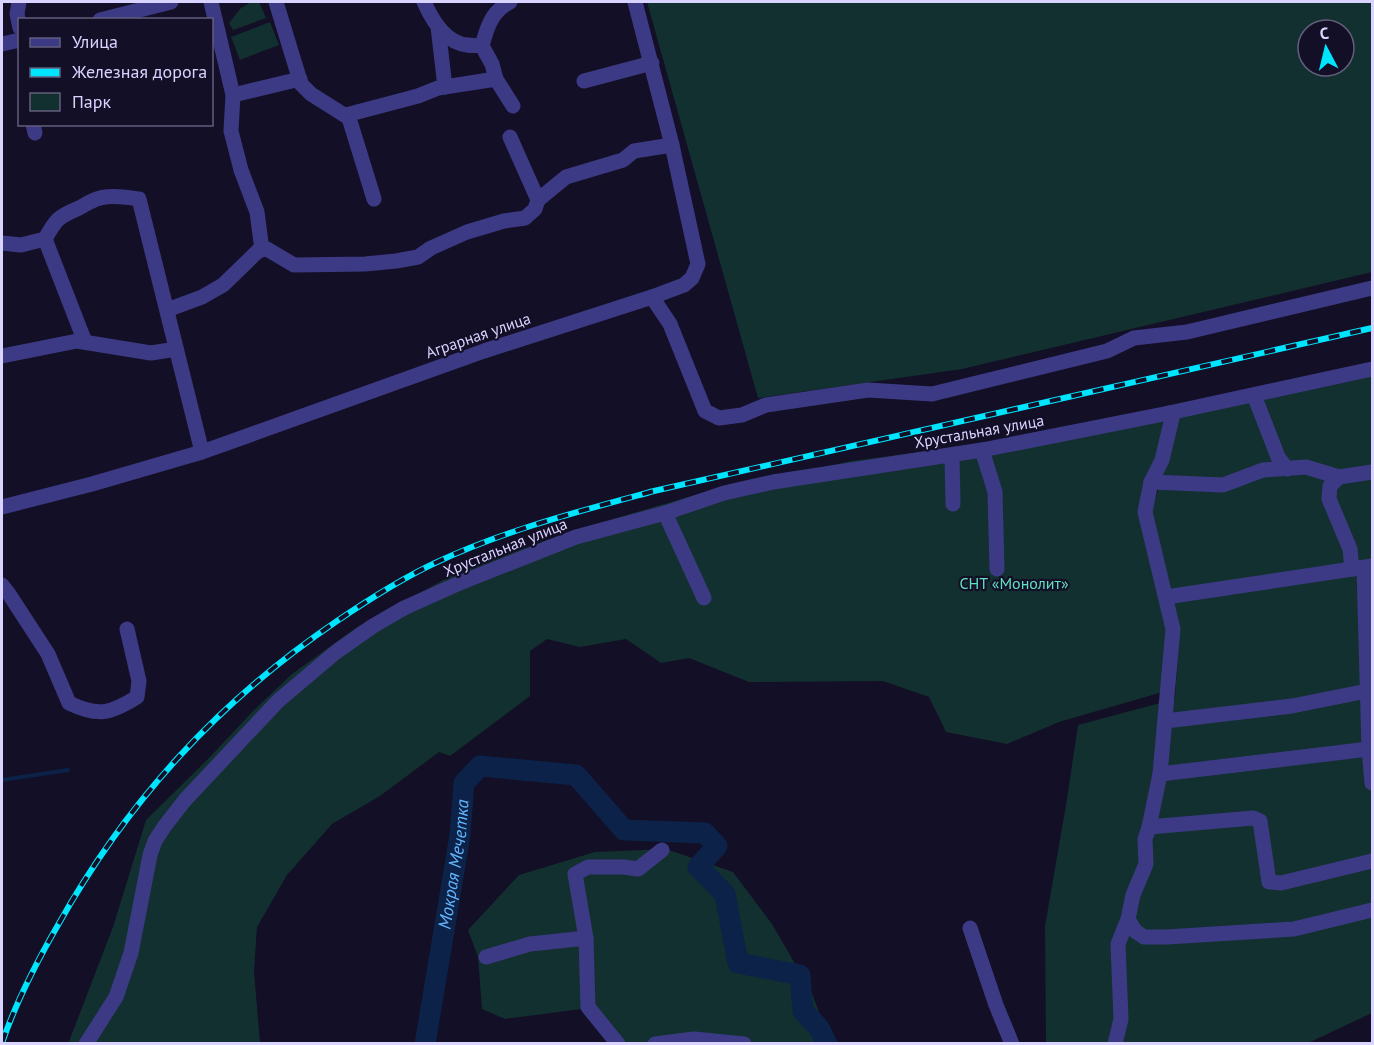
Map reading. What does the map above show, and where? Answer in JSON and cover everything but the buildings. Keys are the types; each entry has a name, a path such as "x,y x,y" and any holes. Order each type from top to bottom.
{"street":[{"path":"18,27 19,2"},
{"path":"108,18 171,2"},
{"path":"211,2 233,95 231,131 241,170 256,212 262,250"},
{"path":"276,2 301,84 311,94 349,118 374,199"},
{"path":"424,2 438,27 456,42 482,46"},
{"path":"510,2 502,6 493,16 487,27 482,46 492,64 496,79 513,106"},
{"name":"Аграрная улица","path":"2,507 92,484 201,452 484,351 684,285 692,278 698,264 672,145 635,2"},
{"path":"438,27 445,87"},
{"path":"2,44 18,40"},
{"path":"584,81 652,63"},
{"path":"233,95 300,79"},
{"path":"346,116 445,87 496,79"},
{"path":"510,137 538,200"},
{"path":"167,310 202,297 223,285 259,250 267,249 294,265 396,261 418,257 431,248 467,232 504,221 525,218 535,209 538,200 566,177 622,160 634,151 672,145"},
{"path":"2,243 21,245 45,239 54,223 67,212 93,200 116,196 139,199 201,452"},
{"path":"45,239 85,342"},
{"path":"652,297 670,324 705,411 719,418 742,415 766,405 868,390 932,394 1107,351 1134,338 1187,332 1372,288"},
{"path":"2,356 77,341 151,353 176,349"},
{"name":"Хрустальная улица","path":"86,1044 116,996 131,953 150,855 155,841 185,800 278,701 336,652 404,608 462,582 576,537 665,513 724,493 773,483 982,450 1169,413 1372,369"},
{"path":"1254,395 1278,457 1287,469"},
{"path":"1115,1044 1121,1019 1118,944 1128,919 1133,895 1146,864 1145,839 1160,774 1173,629 1145,512 1151,482 1162,460 1172,418 1169,413"},
{"path":"982,450 995,492 997,569"},
{"path":"952,455 953,504"},
{"path":"1151,482 1222,484 1263,470 1306,467 1339,477 1372,472"},
{"path":"1339,477 1330,486 1329,499 1350,549 1363,568 1370,691 1369,749 1372,783"},
{"path":"665,513 704,598"},
{"path":"1166,597 1363,568"},
{"path":"2,585 48,654 69,703 84,710 103,714 120,708 136,697 139,681 127,629"},
{"path":"1165,722 1292,706 1370,691"},
{"path":"1160,774 1369,749"},
{"path":"1149,827 1254,818 1260,821 1269,882 1281,883 1372,861"},
{"path":"618,1044 588,1007 586,938 575,874 588,867 638,869 663,850"},
{"path":"1128,919 1134,931 1144,937 1167,937 1294,929 1372,910"},
{"path":"970,928 1012,1044"},
{"path":"486,957 530,944 586,938"},
{"path":"655,1044 694,1039 744,1044"}],"green space":[{"path":"251,2 259,2 266,18 233,30 229,23 241,8"},
{"path":"647,2 1372,2 1372,272 962,369 758,398"},
{"path":"270,22 279,45 240,60 231,37"},
{"path":"1372,374 1372,1013 1308,1043 1046,1044 1045,926 1078,725 1175,699 1179,638 1152,511 1179,415"},
{"name":"СНТ «Монолит»","path":"1161,413 1170,421 1143,511 1170,628 1166,691 1059,722 1007,744 946,732 929,697 883,681 749,682 689,658 661,663 626,639 580,647 547,639 530,651 530,696 450,756 439,752 380,796 332,824 287,875 257,927 254,971 260,1043 68,1044 113,927 146,820 292,674 357,627 458,572 569,532 695,495 851,461 975,445"},
{"path":"666,849 733,872 772,924 812,993 830,1043 612,1043 581,1009 505,1019 482,1009 478,957 468,930 519,875 595,852"}],"waterway":[{"name":"Мокрая Мечетка","path":"425,1044 460,835 464,783 480,766 576,775 624,830 705,833 717,846 698,867 725,894 738,963 800,975 803,1011 819,1028 827,1044"},
{"path":"2,780 68,770"}],"railway":[{"path":"2,1043 34,968 85,879 146,795 180,756 215,719 294,652 361,605 422,569 461,551 516,531 654,491 1372,328"}]}
